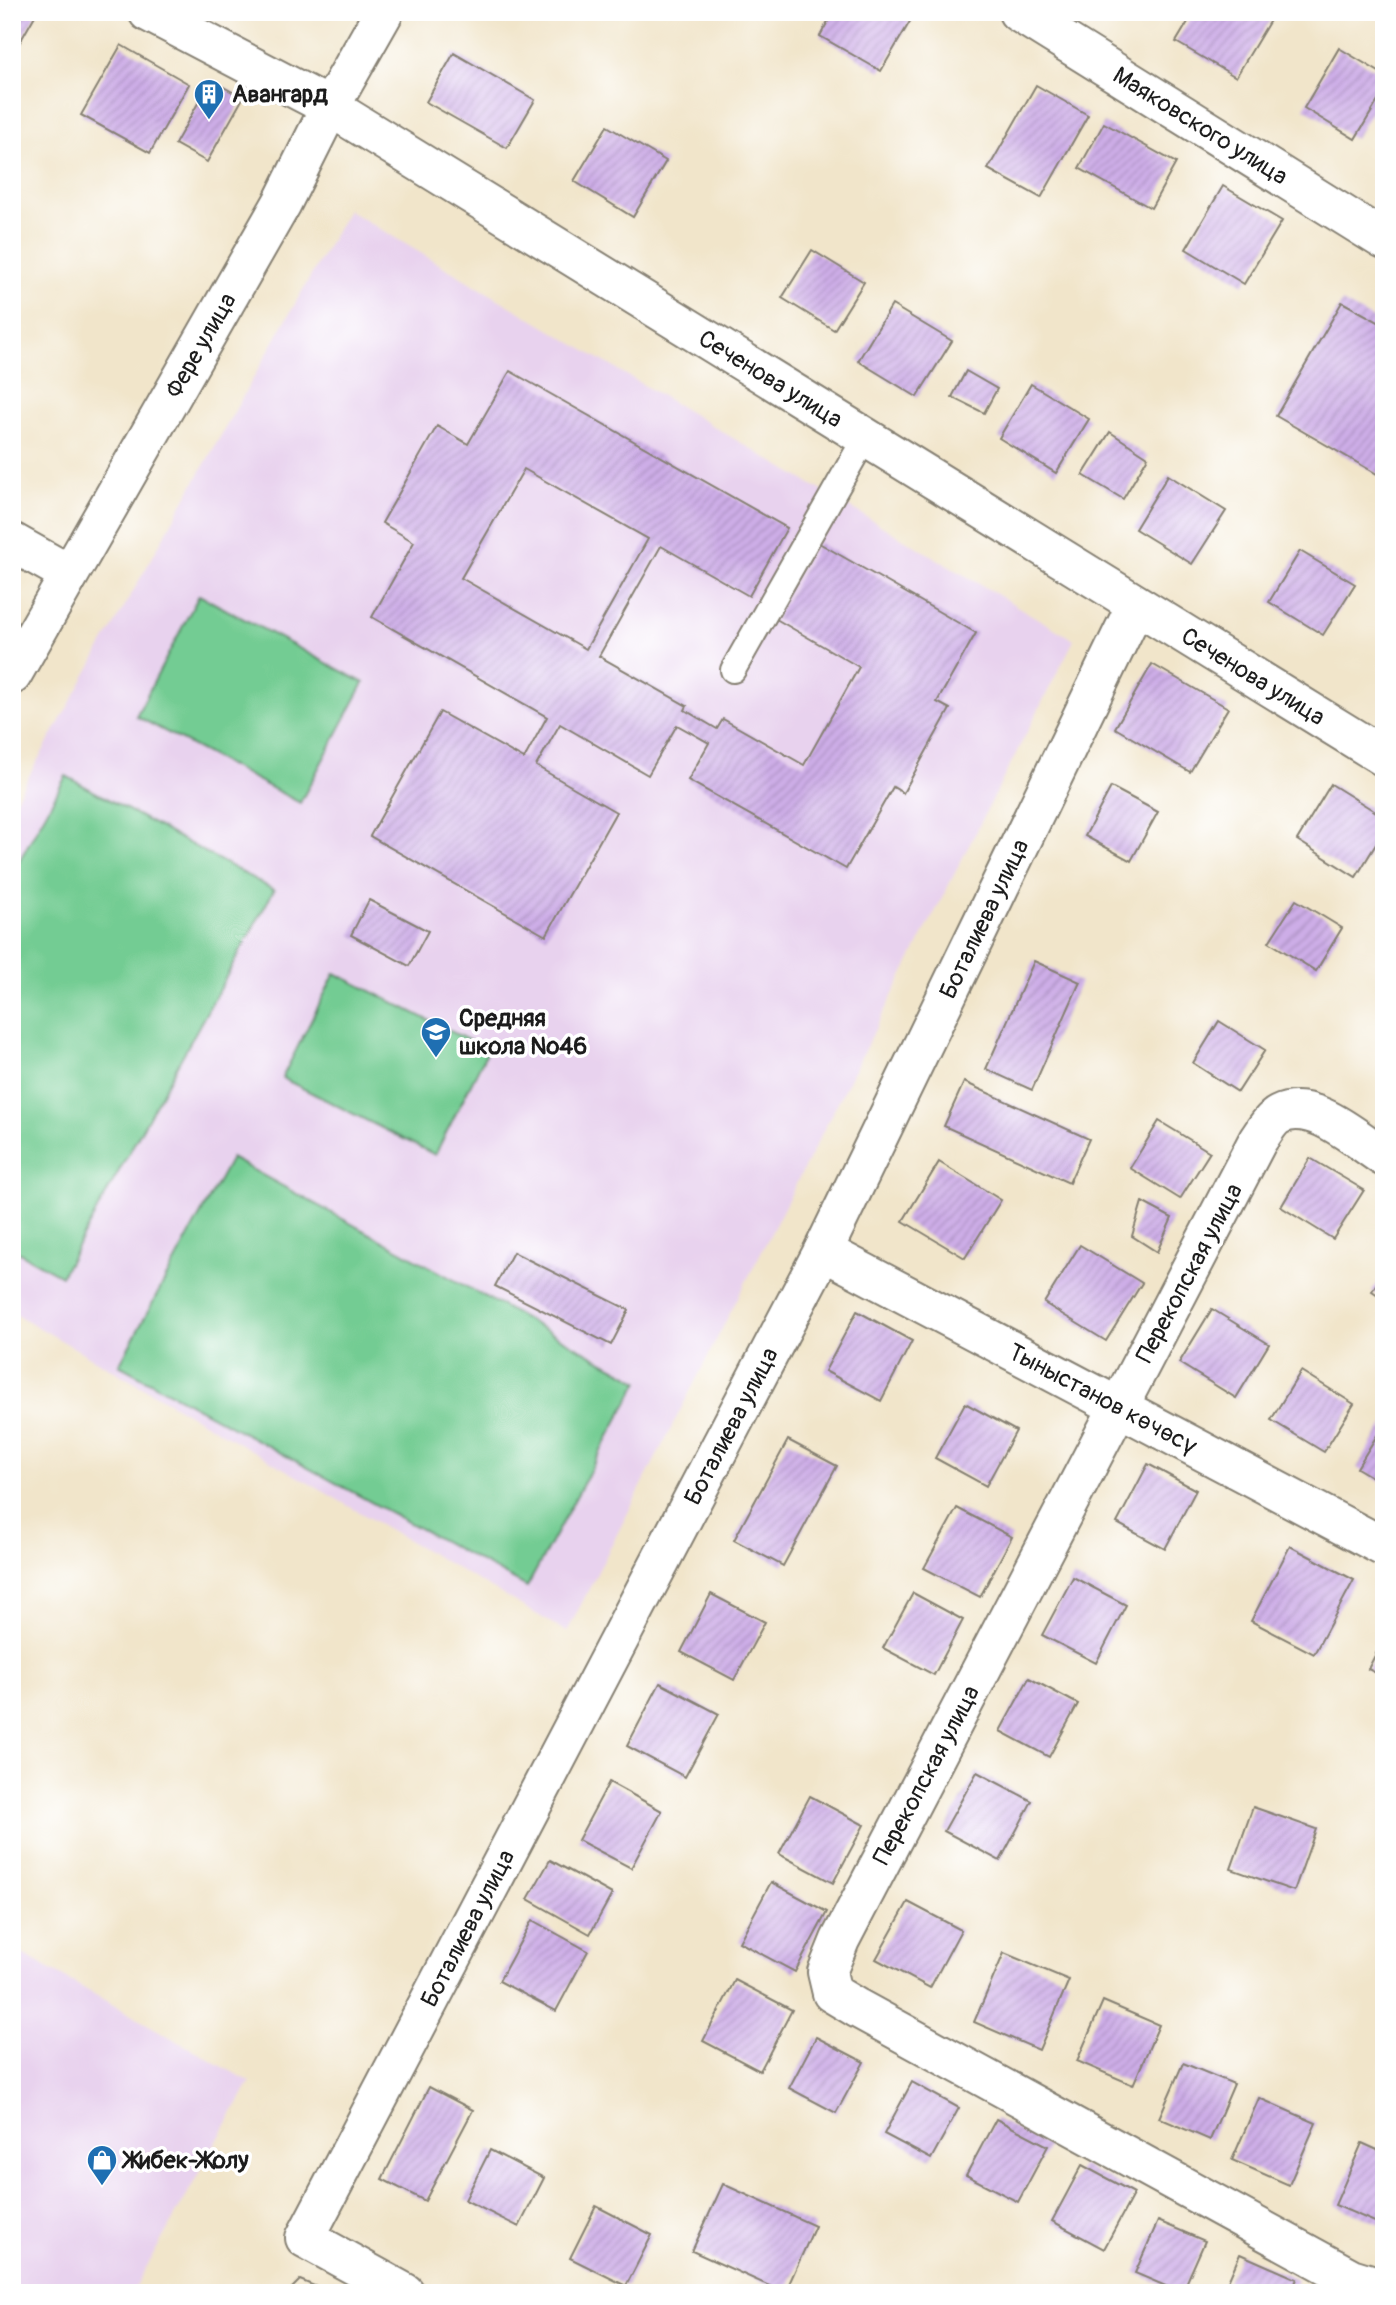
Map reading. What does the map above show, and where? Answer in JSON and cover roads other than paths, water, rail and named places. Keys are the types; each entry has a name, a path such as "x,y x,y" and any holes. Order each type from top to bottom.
{"street":[{"name":"Сеченова улица","path":"148,12 330,107 1384,757"},
{"name":"Фере улица","path":"12,675 282,203 330,107 384,12"},
{"name":"Маяковского улица","path":"1018,12 1384,240"},
{"path":"12,542 69,573"},
{"name":"Боталиева улица","path":"405,2293 304,2238 823,1251 1136,605"},
{"name":"Перекопская улица","path":"1384,1157 1322,1117 1297,1110 1277,1115 1258,1140 840,1940 827,1972 832,1993 1351,2278 1384,2288"},
{"name":"Тыныстанов көчөсү","path":"823,1251 1384,1547"}],"lane":[{"path":"733,670 865,438"}],"place":[{"name":"Авангард","path":"209,121"},
{"name":"Средняя школа №46","path":"436,1059"},
{"name":"Жибек-Жолу","path":"102,2187"}]}
